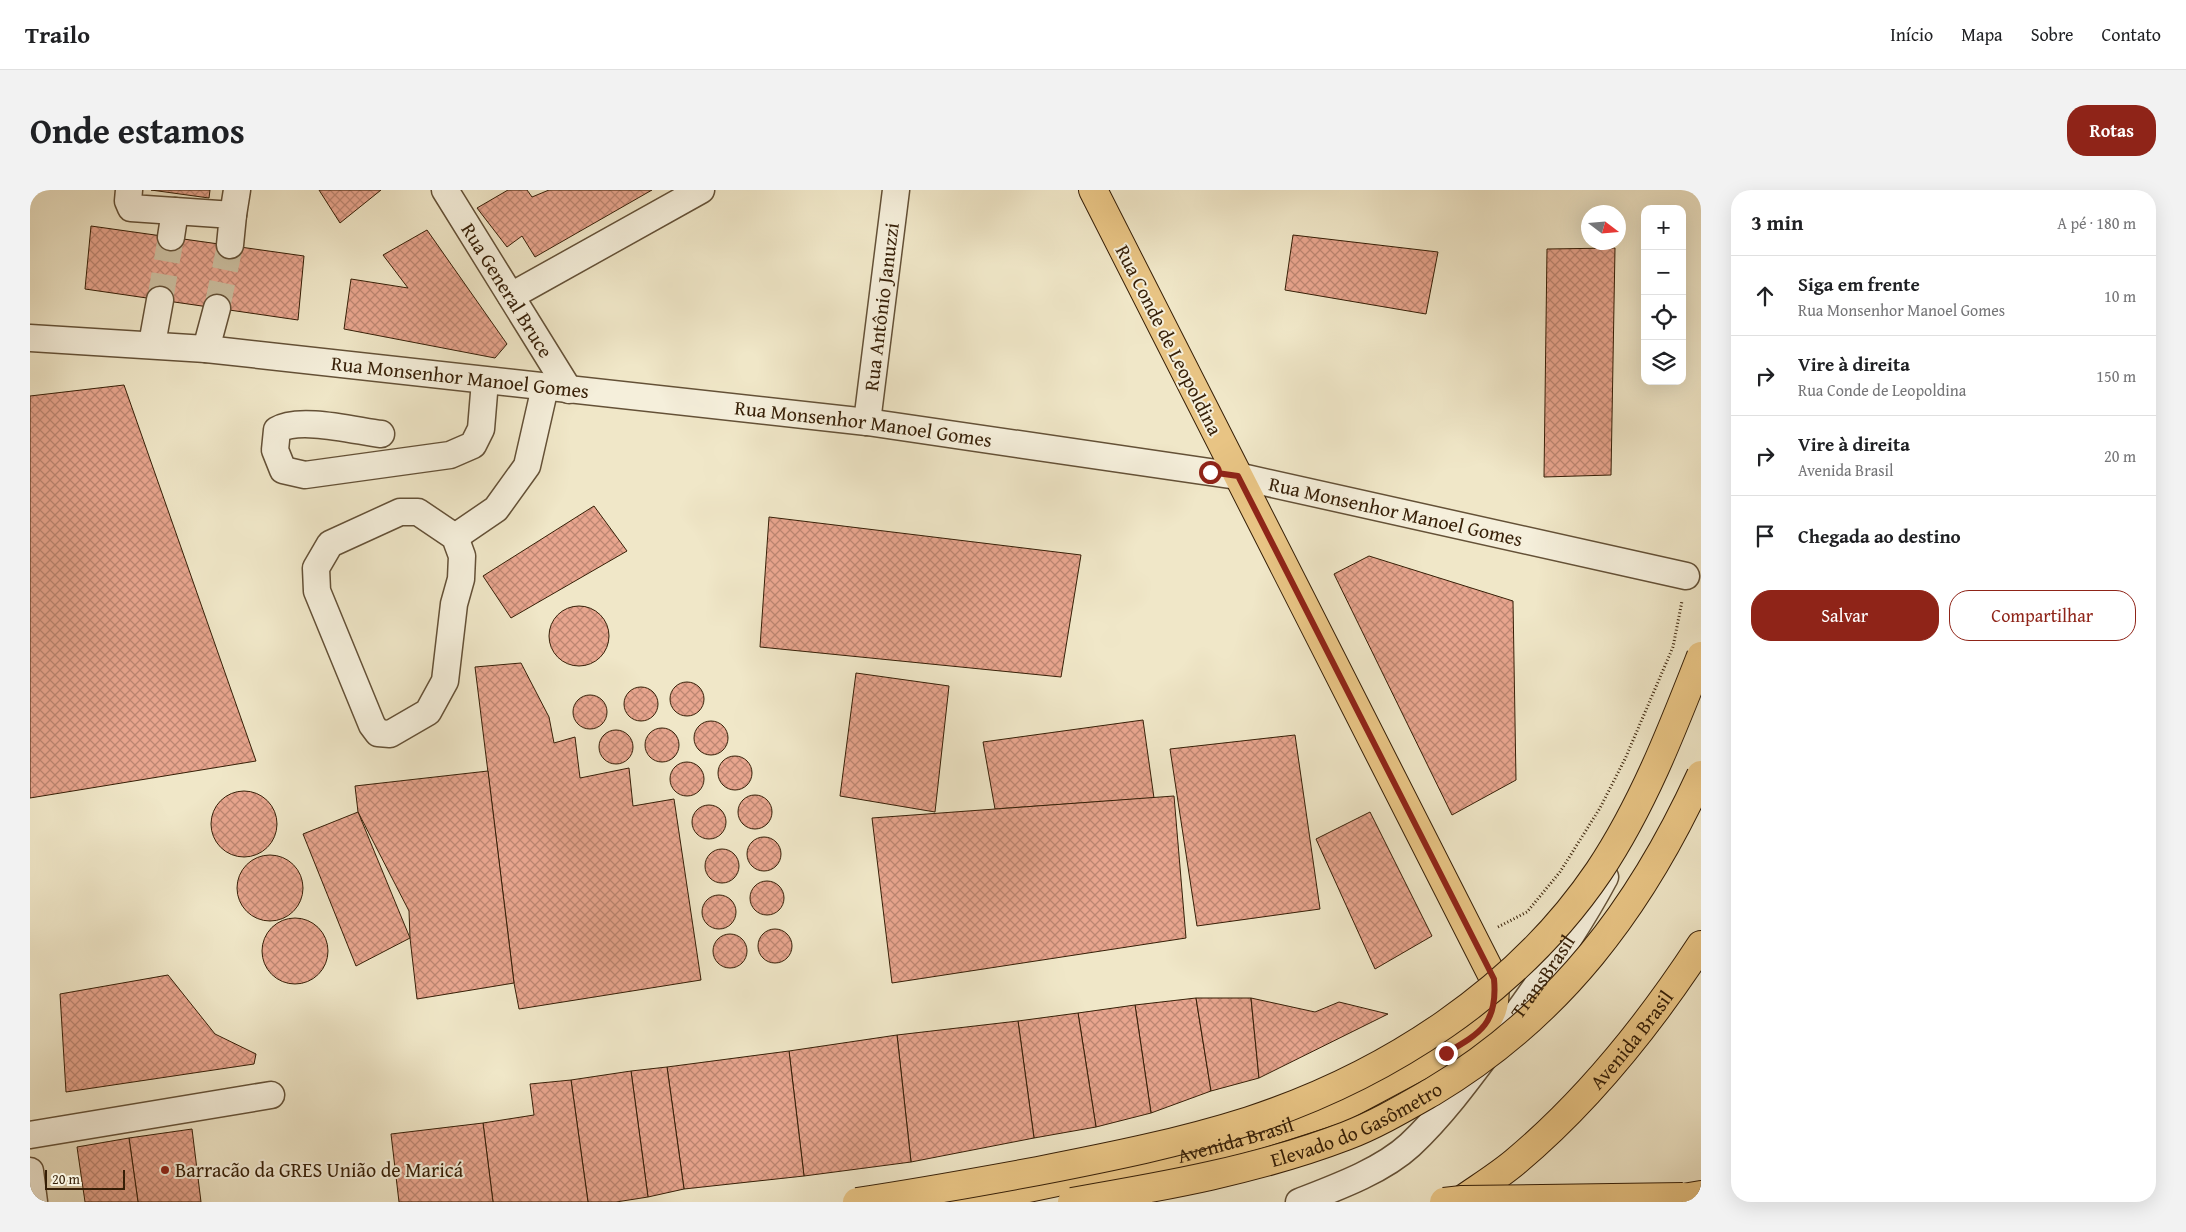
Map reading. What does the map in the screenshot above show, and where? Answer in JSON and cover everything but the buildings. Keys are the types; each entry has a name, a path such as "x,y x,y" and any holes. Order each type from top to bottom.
{"main road":[{"name":"Rua Conde de Leopoldina","path":"1093,190 1508,1004"},
{"path":"857,1202 933,1191 1094,1160 1190,1137 1250,1120 1318,1094 1412,1046 1487,994 1524,960 1560,922 1599,870 1630,816 1667,742 1701,656"},
{"name":"Elevado do Gasômetro","path":"1072,1202 1184,1182 1296,1154 1348,1136 1406,1107 1454,1079 1499,1047 1545,1007 1590,958 1628,908 1662,853 1701,775"},
{"name":"Avenida Brasil","path":"1459,1202 1514,1163 1564,1119 1604,1076 1638,1035 1701,946"},
{"name":"Avenida Brasil","path":"936,1202 1009,1192 1134,1166 1260,1134 1341,1108 1476,1036 1489,1018 1508,1004"},
{"path":"1444,1202 1462,1200 1681,1198"}],"street":[{"path":"129,190 128,201 131,208 233,215"},
{"path":"230,245 238,190"},
{"name":"Rua General Bruce","path":"445,190 511,296 557,389"},
{"path":"511,296 701,190"},
{"name":"Rua Antônio Januzzi","path":"867,422 896,190"},
{"path":"171,237 175,211"},
{"path":"152,344 160,300"},
{"path":"206,349 217,308"},
{"name":"Rua Monsenhor Manoel Gomes","path":"30,338 152,344 206,349 867,422 1238,476 1686,576"},
{"path":"381,434 301,424 285,425 278,430 275,450 283,470 305,475 450,455 473,445 481,429 485,381"},
{"path":"455,537 496,509 527,466 557,389"},
{"path":"400,512 418,512 455,537 462,556 461,579 454,604 445,681 428,712 390,734 378,733 372,726 317,591 316,568 330,544 400,512"},
{"name":"TransBrasil","path":"1300,1202 1374,1169 1409,1146 1468,1079 1508,1004 1586,913 1670,757 1701,678"},
{"path":"30,1135 270,1095"},
{"path":"30,1171 34,1202"}],"path":[{"path":"1474,940 1527,912 1560,872 1600,808 1625,759 1673,647 1686,576"}],"tunnel":[{"path":"160,300 171,237"},
{"path":"217,308 230,245"}],"place":[{"name":"Barracão da GRES União de Maricá","path":"165,1170"}],"route":[{"path":"1210,472 1238,476 1494,979 1496,1000 1489,1018 1476,1036 1446,1053"}]}
